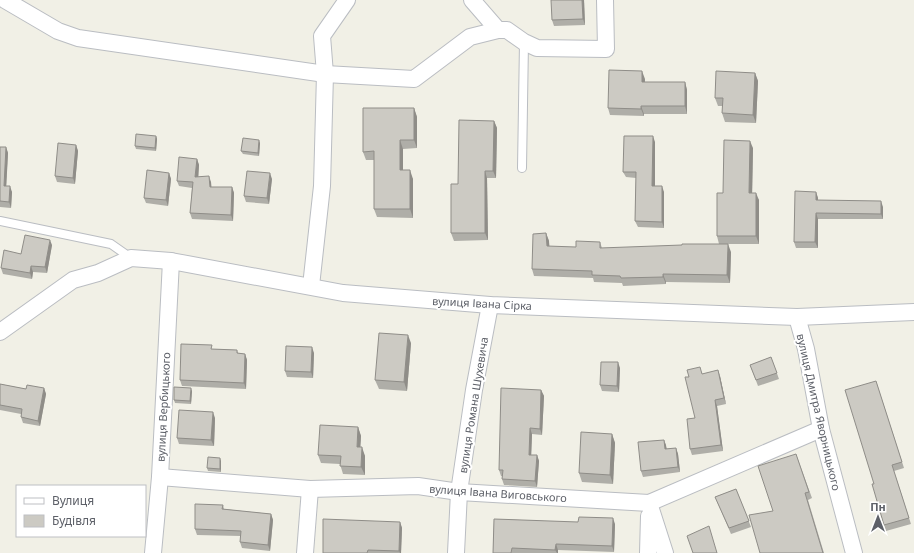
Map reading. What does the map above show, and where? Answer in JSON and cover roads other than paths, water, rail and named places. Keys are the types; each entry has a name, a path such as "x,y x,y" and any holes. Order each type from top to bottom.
{"street":[{"path":"5,0 58,31 78,38 325,74 414,79 470,37 498,30 507,30 524,42 537,48 606,49 605,0"},
{"path":"311,286 322,186 325,74 322,36 347,0"},
{"path":"472,0 498,30"},
{"path":"0,332 73,280 98,273 131,258"},
{"name":"вулиця Івана Сірка","path":"131,258 171,261 343,293 490,305 797,317 914,312"},
{"name":"вулиця Вербицького","path":"154,553 160,477 171,261"},
{"name":"вулиця Романа Шухевича","path":"456,553 459,492 474,390 490,305"},
{"name":"вулиця Дмитра Яворницького","path":"797,317 806,349 821,429 854,553"},
{"name":"вулиця Івана Виговського","path":"160,477 310,489 418,486 459,492 649,503 821,429"},
{"path":"305,553 310,489"},
{"path":"648,553 649,503"},
{"path":"649,503 664,553"}],"lane":[{"path":"522,168 524,42"},
{"path":"0,221 111,244 131,258"}]}
